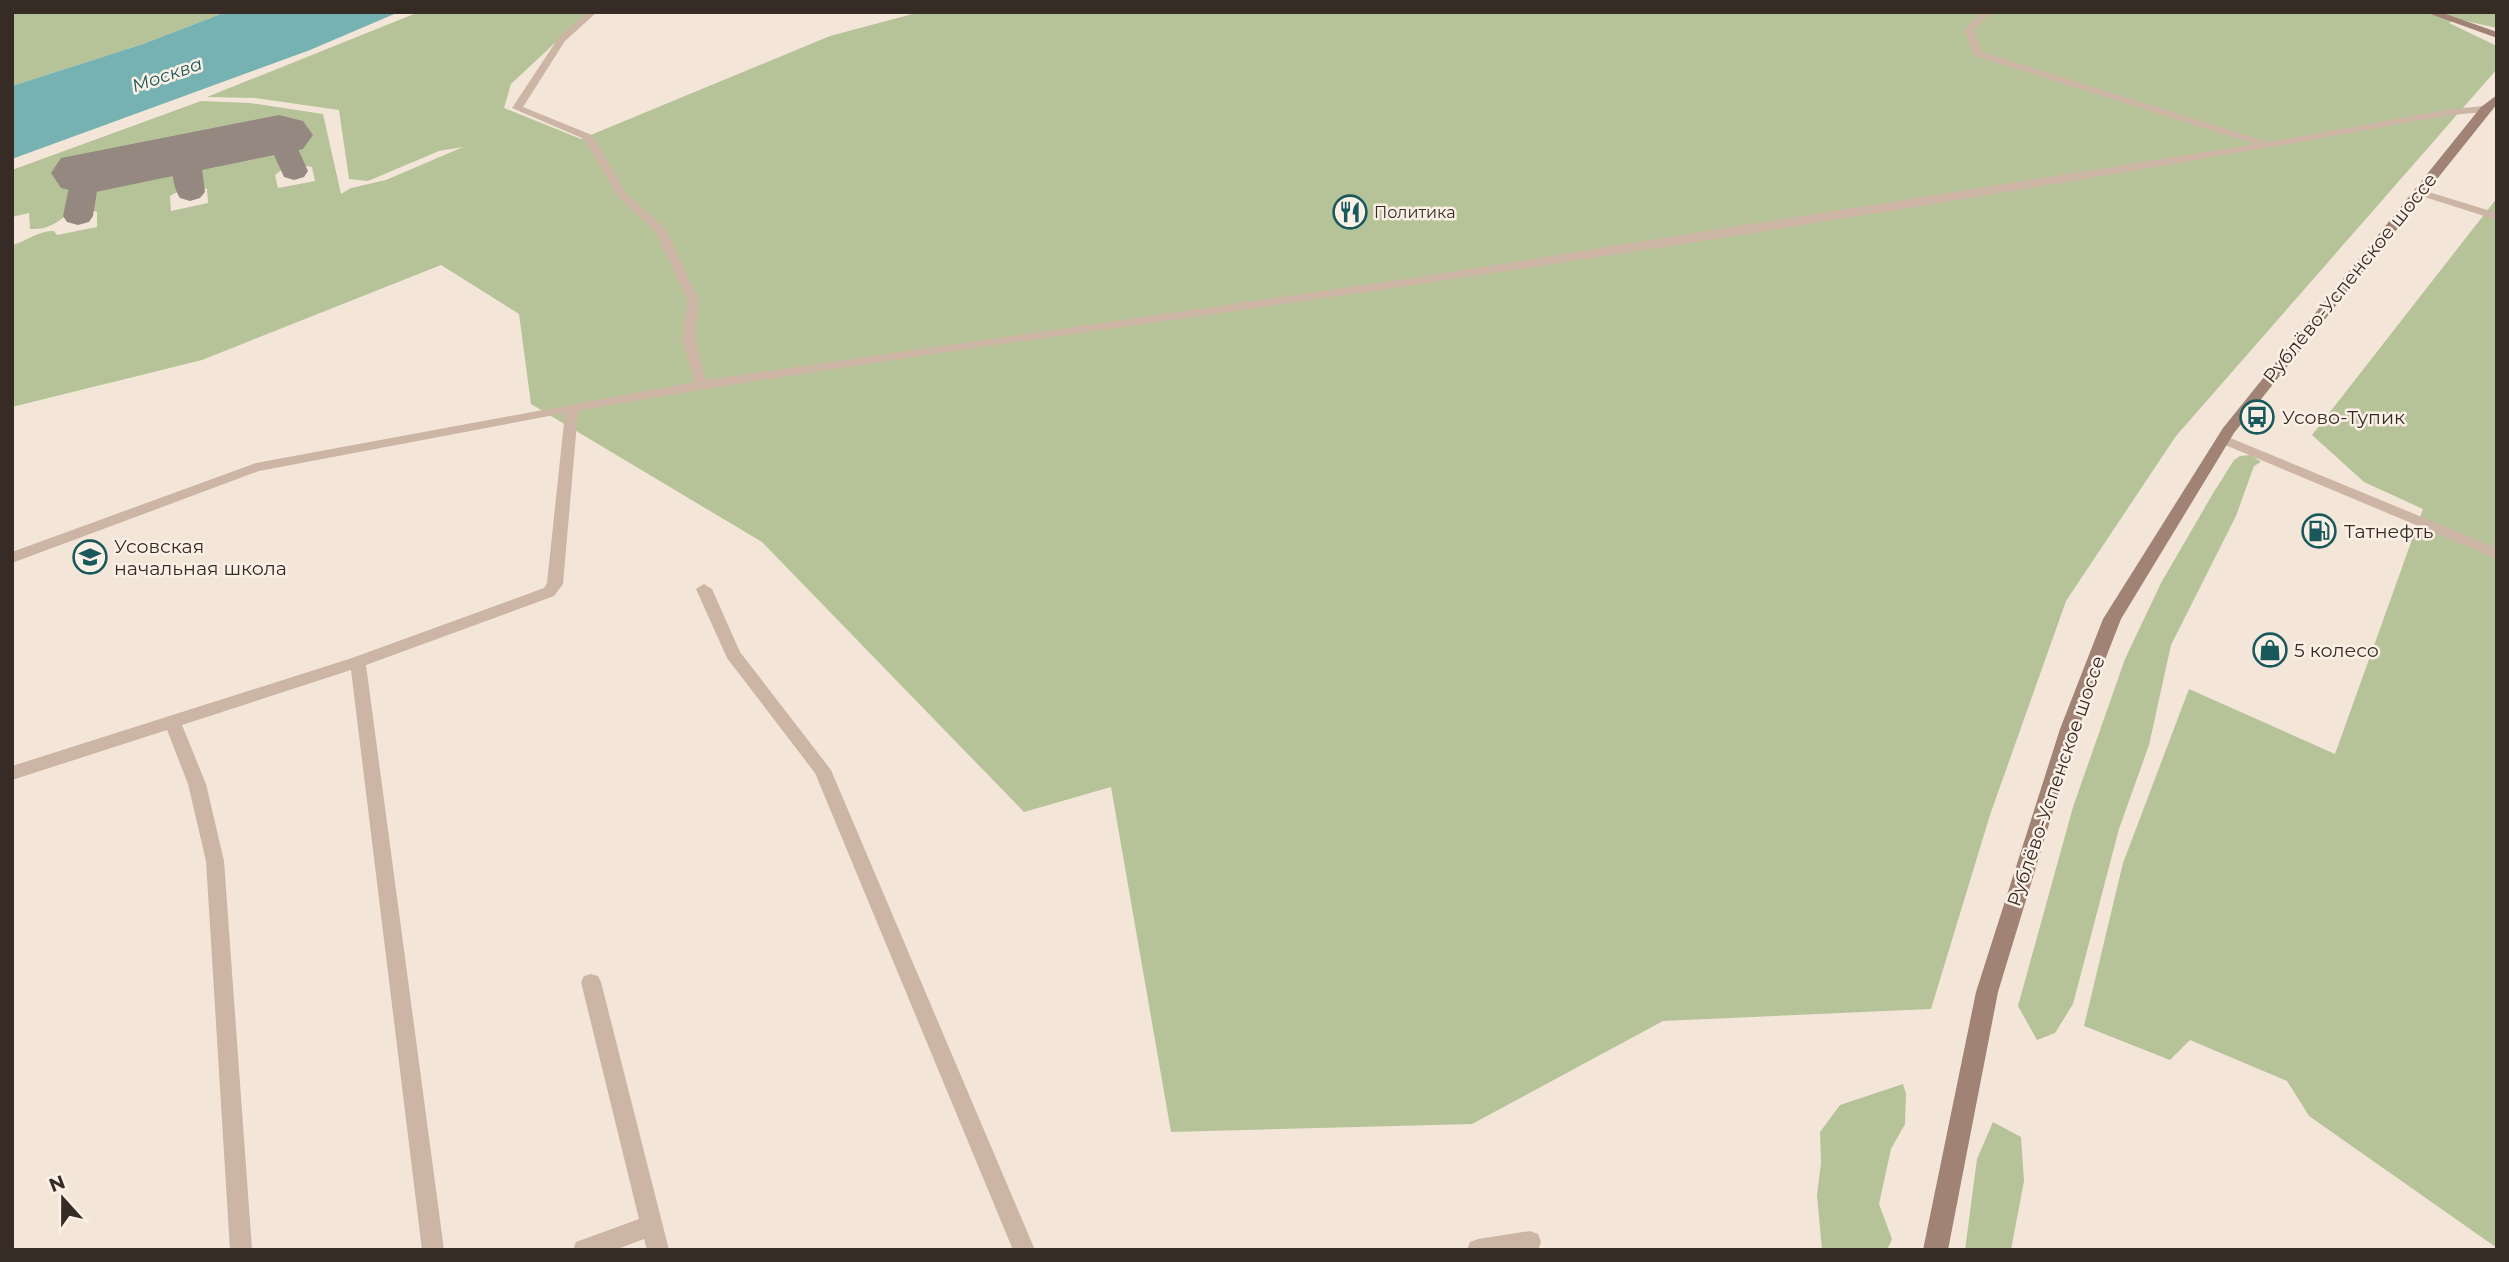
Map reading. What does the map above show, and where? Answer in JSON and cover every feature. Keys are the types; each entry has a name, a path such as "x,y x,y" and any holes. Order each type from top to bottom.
{"main road":[{"path":"2430,12 2497,36"},
{"path":"2455,20 2497,30"},
{"name":"Рублёво-Успенское шоссе","path":"1936,1250 1987,992 2069,729 2112,619 2226,435 2485,109 2497,98"}],"street":[{"path":"593,12 562,39 517,107 588,137 622,195 660,229 693,300 695,311 688,332 689,345 701,385"},
{"path":"1987,12 1969,30 1978,54 2270,145"},
{"path":"12,558 209,482 256,467 572,408 732,380 1412,282 2270,145 2451,112 2485,109"},
{"path":"2419,192 2497,217"},
{"path":"12,773 358,662 549,592 555,584 572,408"},
{"path":"2226,435 2340,476 2369,498 2497,554"},
{"path":"704,589 733,654 822,770 1024,1250"},
{"path":"358,662 433,1250"},
{"path":"172,722 197,784 215,861 241,1250"},
{"path":"592,982 658,1250"},
{"path":"584,1250 653,1225"},
{"path":"1478,1250 1530,1242"}],"green space":[{"path":"12,12 226,12 143,44 12,86"},
{"path":"419,12 588,12 511,84 504,108 581,139 830,36 920,12 2497,12 2497,28 2457,19 2449,23 2497,46 2497,69 2176,436 2066,601 1990,815 1931,1009 1663,1021 1472,1124 1171,1132 1111,787 1024,812 762,542 531,404 519,314 441,265 202,360 12,407 12,245 48,231 54,231 57,235 97,227 97,212 87,209 93,187 135,173 179,169 181,190 170,196 171,211 208,203 207,189 196,187 195,168 212,158 234,152 277,151 284,168 275,175 278,188 315,181 312,167 300,165 286,124 78,164 69,213 51,225 30,229 29,213 12,217 12,170 201,101 250,103 323,114 341,194 351,188 386,180 463,147 439,151 368,181 349,179 339,110 255,98 207,97"},
{"path":"2497,198 2497,1248 2309,1116 2287,1081 2190,1040 2170,1060 2084,1026 2123,863 2189,689 2335,754 2423,509 2364,482 2312,435"},
{"path":"2251,455 2261,462 2254,466 2236,516 2171,645 2149,745 2119,829 2073,1004 2055,1033 2037,1040 2018,1006 2073,807 2125,659 2161,583 2212,495 2234,460 2240,456"},
{"path":"1903,1084 1906,1094 1905,1124 1891,1149 1879,1204 1892,1239 1887,1250 1822,1250 1817,1195 1821,1163 1820,1132 1840,1105"},
{"path":"1993,1122 2021,1137 2024,1181 2011,1250 1965,1250 1977,1159"}],"water":[{"name":"Москва","path":"226,12 399,12 310,50 12,159 12,86 143,44"}],"taxiway":[{"path":"279,135 294,171"},
{"path":"186,153 190,192"},
{"path":"78,216 86,173"}],"runway":[{"path":"86,173 279,135"}],"place":[{"name":"Политика","path":"1350,212"},
{"name":"Усово-Тупик","path":"2257,417"},
{"name":"Татнефть","path":"2319,531"},
{"name":"Усовская начальная школа","path":"90,557"},
{"name":"5 колесо","path":"2270,650"}]}
